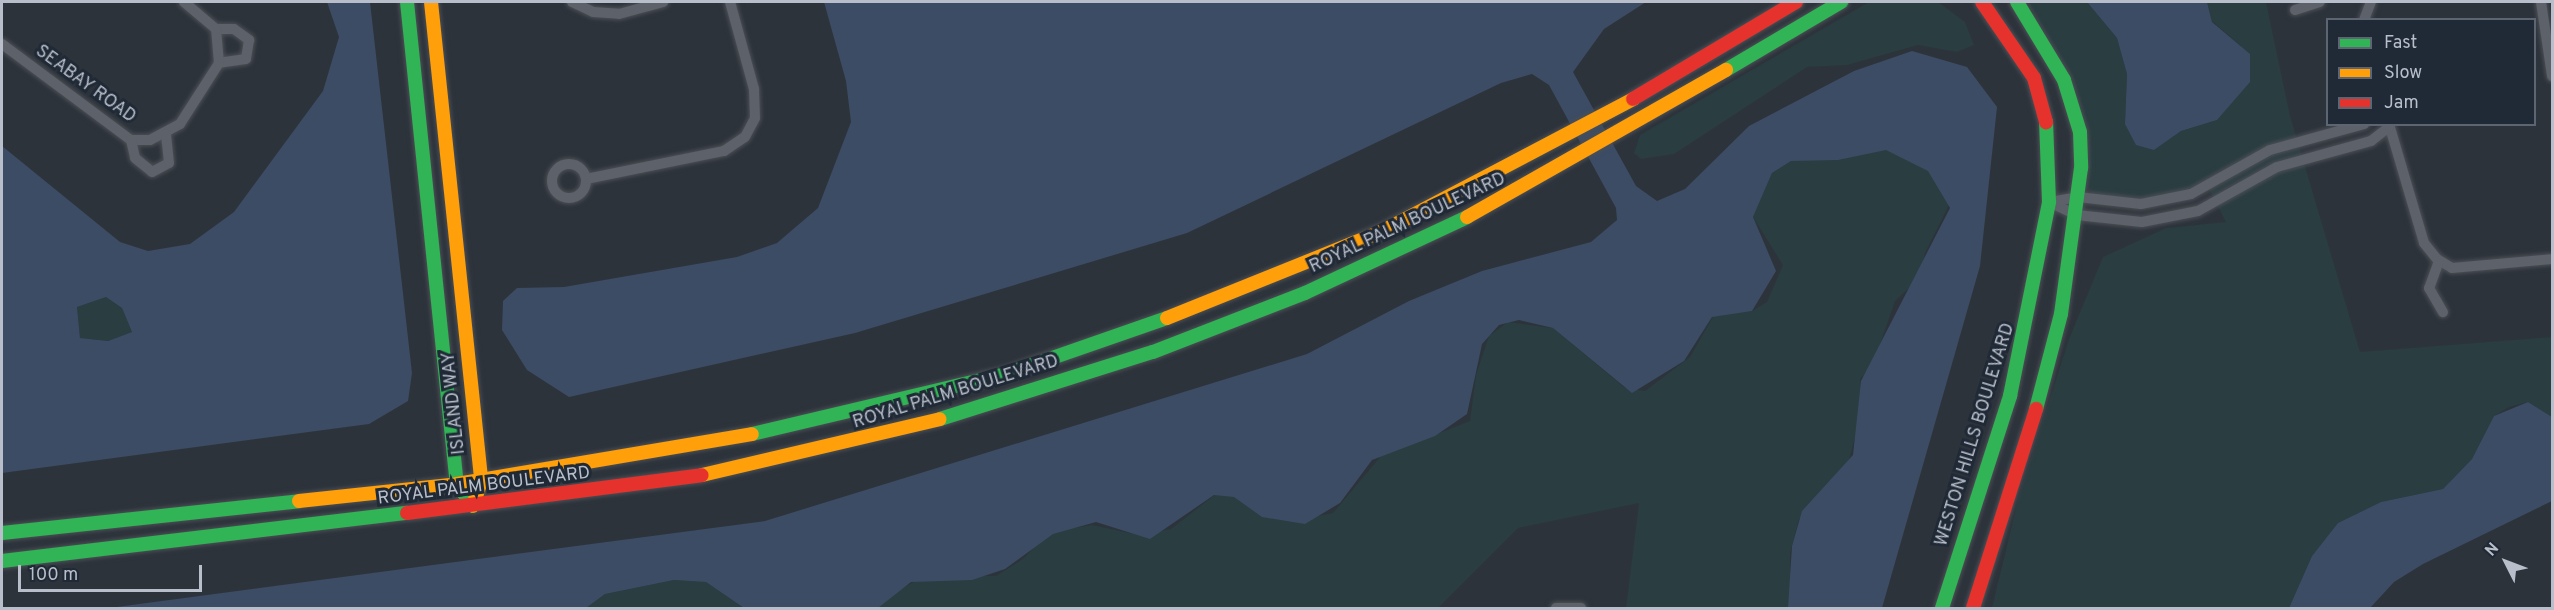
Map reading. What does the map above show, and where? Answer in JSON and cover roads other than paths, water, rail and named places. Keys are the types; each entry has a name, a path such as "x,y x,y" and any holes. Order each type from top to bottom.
{"main road":[{"name":"ISLAND WAY","path":"407,2 457,484"},
{"name":"ISLAND WAY","path":"431,2 481,481 473,506"},
{"name":"ROYAL PALM BOULEVARD","path":"2,533 457,484 688,449 1006,374 1142,328 1381,232 1571,136 1796,2"},
{"name":"ROYAL PALM BOULEVARD","path":"2,561 663,483 817,452 987,404 1153,352 1305,293 1507,198 1622,134 1841,2"},
{"name":"WESTON HILLS BOULEVARD","path":"1942,609 2010,396 2049,202 2045,108 2034,78 1982,2"},
{"path":"1973,609 2040,398 2077,215 2075,111 2047,47 2016,2"},
{"path":"457,484 473,506"}],"street":[{"path":"184,2 216,29 234,29 249,40 246,59 219,63"},
{"path":"572,2 593,12 619,14 663,2"},
{"path":"586,179 724,151 745,137 755,118 754,89 730,2"},
{"path":"2295,10 2320,2"},
{"path":"2541,2 2553,76"},
{"path":"2364,18 2366,3"},
{"path":"131,140 135,158 152,172 169,163 166,134 180,124 219,63 216,29"},
{"name":"SEABAY ROAD","path":"2,44 131,140 166,134"},
{"path":"2049,202 2078,197 2141,204 2191,194 2270,150 2357,126"},
{"path":"2049,202 2077,215 2142,222 2198,211 2277,167 2371,141 2389,126 2424,243 2439,261 2451,268 2553,259"},
{"path":"2344,130 2349,147"},
{"path":"2439,261 2429,288 2443,312"},
{"path":"1556,609 1581,609"}],"water":[{"path":"327,2 370,2 412,373 408,401 369,424 2,473 2,146 120,242 148,251 190,244 234,212 323,91 339,37","holes":["106,297 122,308 132,332 108,341 80,338 77,307"]},
{"path":"824,2 1646,2 1604,29 1573,72 1636,186 1657,201 1685,189 1749,126 1854,71 1912,51 1967,67 1997,107 1980,266 1882,608 1788,608 1792,546 1802,511 1853,455 1861,381 1950,208 1928,171 1886,150 1838,160 1791,161 1772,173 1753,217 1776,271 1752,311 1712,317 1684,361 1632,393 1553,328 1519,320 1499,325 1482,344 1467,414 1435,436 1372,460 1340,503 1305,524 1262,517 1234,497 1214,495 1150,539 1096,522 1053,534 1005,569 972,580 911,582 878,608 744,608 706,582 674,580 605,594 586,608 109,608 765,521 1307,354 1409,301 1482,271 1591,242 1617,220 1616,208 1549,85 1532,74 1501,83 1187,233 855,333 569,397 527,370 502,330 503,301 517,288 564,287 737,257 777,243 818,208 851,122 846,81"},
{"path":"2087,2 2207,2 2212,22 2250,54 2250,82 2217,120 2181,131 2154,150 2136,145 2125,124 2127,74 2117,38"},
{"path":"2528,402 2552,417 2552,501 2423,564 2394,582 2370,608 2289,608 2312,556 2338,523 2381,502 2443,489 2472,459 2494,416"}]}
